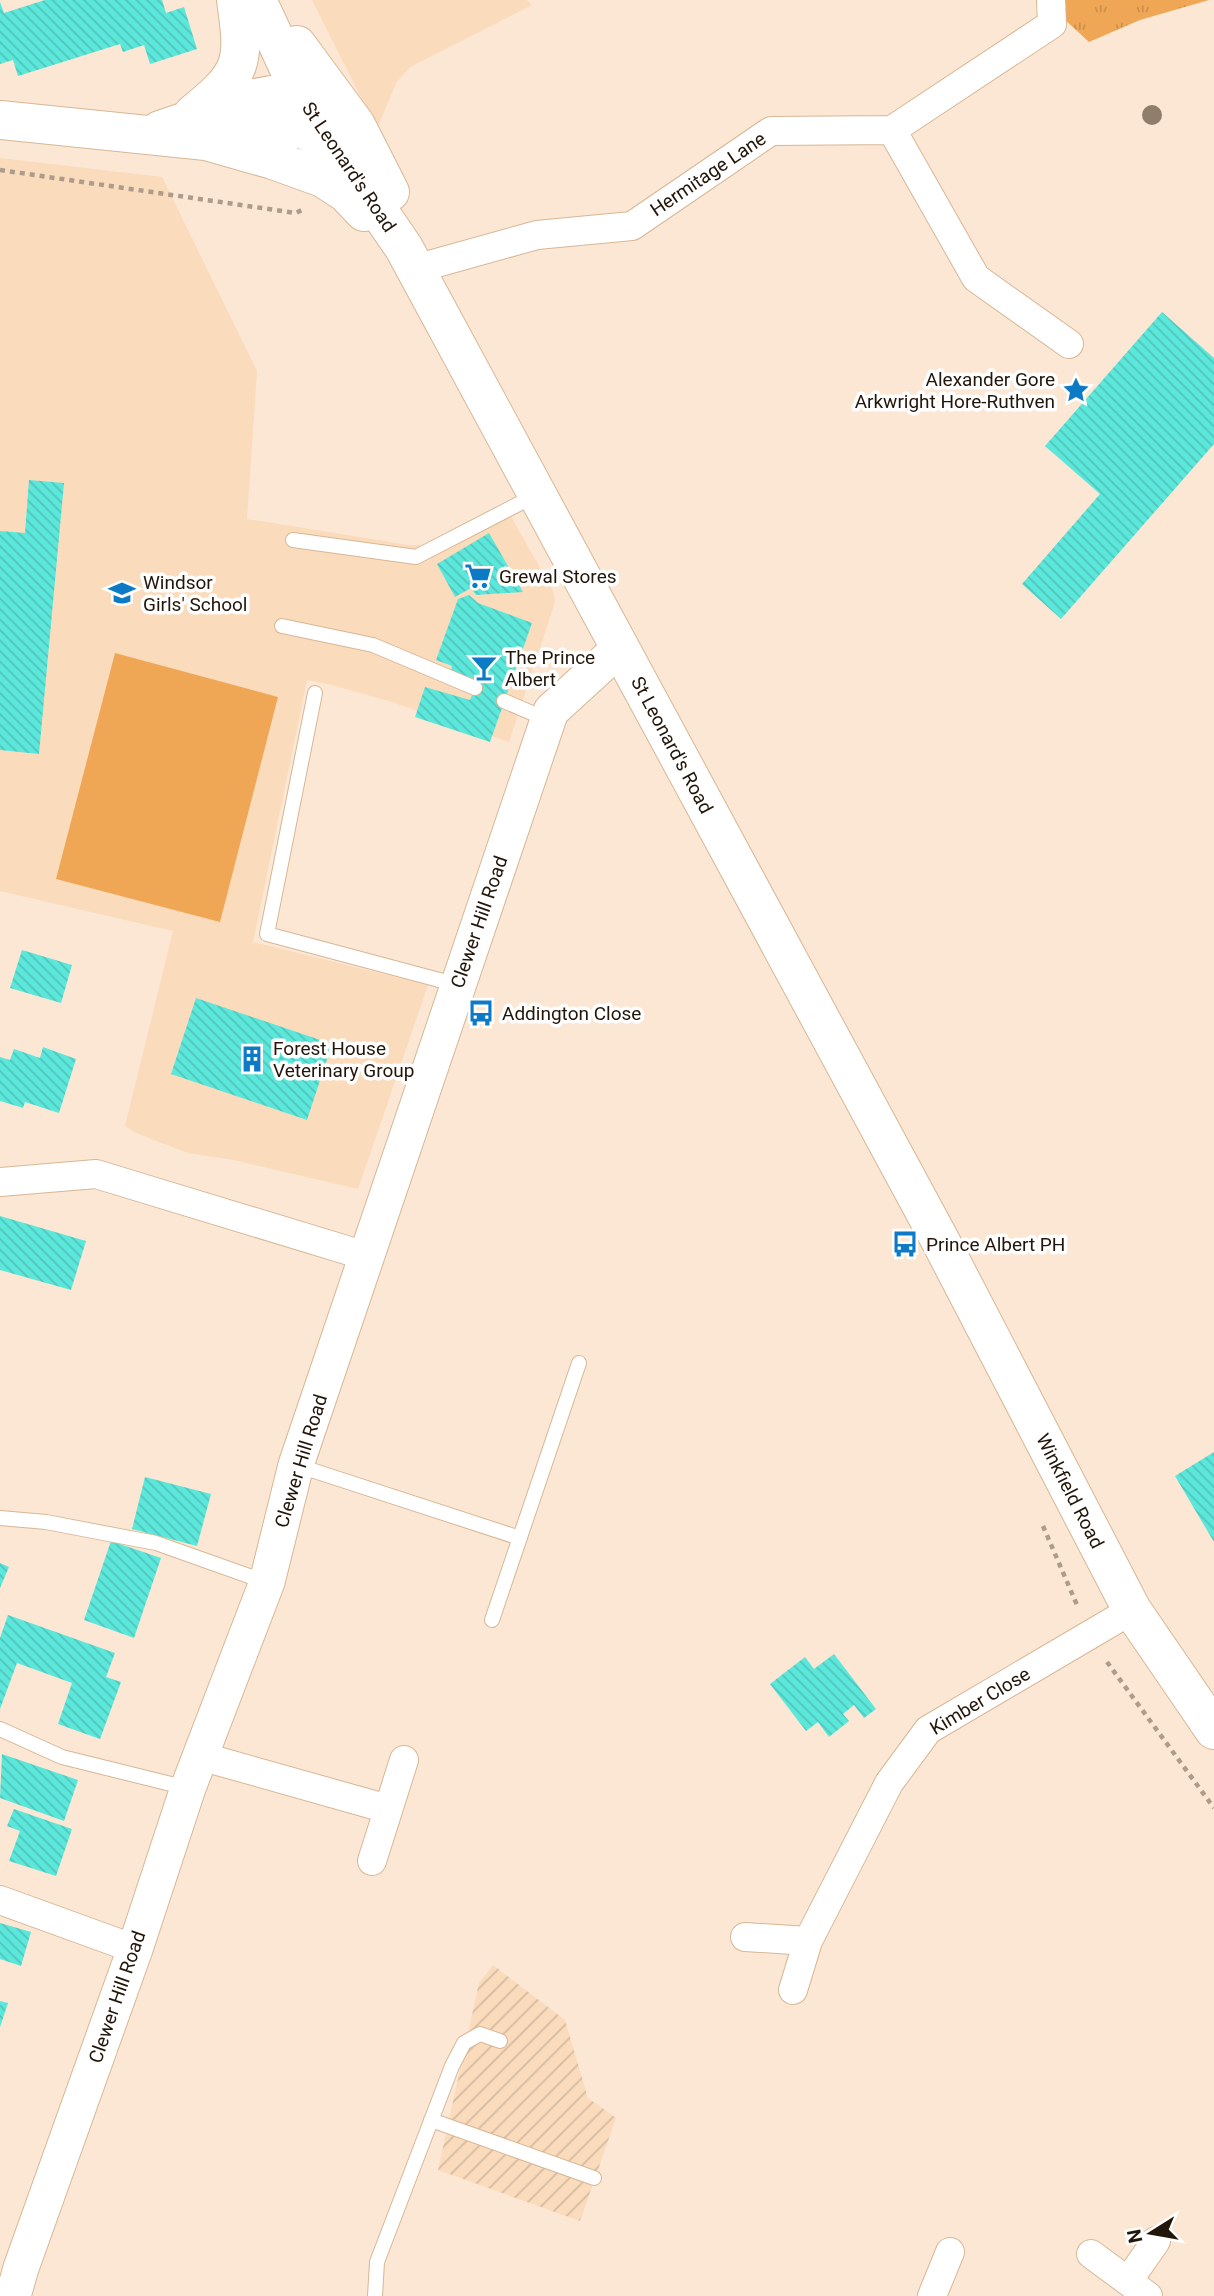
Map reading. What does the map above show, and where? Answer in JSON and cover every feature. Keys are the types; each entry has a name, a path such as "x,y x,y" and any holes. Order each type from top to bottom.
{"main road":[{"name":"St Leonard's Road","path":"252,3 305,103"},
{"name":"St Leonard's Road","path":"252,3 289,35 343,134 396,202 409,258 941,1242"},
{"path":"195,131 236,72 252,3"},
{"path":"195,131 255,98 283,93 305,103 343,134"},
{"path":"0,120 144,135 195,131 240,138 301,128 343,134"},
{"path":"195,131 323,178 346,193 409,258"},
{"name":"Winkfield Road","path":"941,1242 1132,1610 1214,1730"}],"street":[{"path":"1051,0 1052,24 892,130 976,278 1069,344"},
{"name":"Hermitage Lane","path":"409,258 537,235 632,226 771,131 892,130"},
{"name":"Clewer Hill Road","path":"11,2275 135,1949 188,1788 267,1582 296,1465 551,711 620,648"},
{"path":"0,1182 96,1174 366,1256"},
{"name":"Kimber Close","path":"793,1990 808,1941 889,1783 928,1730 1132,1610"},
{"path":"200,1756 388,1810"},
{"path":"372,1861 404,1760"},
{"path":"0,1900 135,1949"},
{"path":"745,1937 808,1941"},
{"path":"1091,2254 1138,2288 1156,2241"},
{"path":"932,2296 950,2252"}],"lane":[{"path":"293,540 416,557 537,495"},
{"path":"282,626 373,645 475,688"},
{"path":"315,693 267,934 458,985"},
{"path":"504,701 548,720"},
{"path":"492,1620 579,1363"},
{"path":"296,1465 520,1538"},
{"path":"0,1518 46,1522 156,1543 267,1582"},
{"path":"0,1729 62,1757 188,1788"},
{"path":"375,2296 377,2262 452,2066 464,2043 480,2034 500,2041"},
{"path":"431,2120 594,2178"}],"path":[{"path":"0,170 296,213 336,187"}],"shaded area":[{"path":"312,0 527,0 532,5 410,67 396,83 377,129"},
{"name":"Windsor Girls' School","path":"0,158 162,177 257,371 247,519 420,545 423,550 505,506 553,591 555,602 509,742 392,702 307,680 253,942 428,985 358,1189 234,1160 188,1153 136,1133 125,1126 173,931 0,891"},
{"path":"493,1965 565,2020 588,2098 616,2118 580,2221 438,2170 479,1983"}],"green space":[{"path":"1062,0 1209,0 1140,20 1089,42 1062,17"},
{"path":"115,653 278,697 220,922 56,879"}],"building":[{"path":"45,0 162,0 166,13 184,7 197,49 150,64 144,45 123,52 120,44 18,76 13,60 0,64 0,2 4,13"},
{"path":"1162,312 1214,358 1214,444 1061,619 1022,584 1100,494 1045,446"},
{"path":"29,480 64,483 39,754 0,750 0,531 25,533"},
{"name":"Grewal Stores","path":"489,533 523,592 476,595 471,588 455,597 437,564"},
{"name":"The Prince Albert","path":"469,595 478,603 532,623 490,742 415,717 425,687 470,700 478,681 451,670 452,666 436,660 458,599"},
{"path":"22,950 72,965 61,1003 10,988"},
{"name":"Forest House Veterinary Group","path":"196,998 332,1044 307,1120 171,1074"},
{"path":"43,1047 76,1059 59,1113 25,1102 23,1108 0,1101 0,1057 10,1060 14,1049 40,1058"},
{"path":"0,1216 86,1241 71,1290 0,1270"},
{"path":"1214,1452 1214,1542 1175,1476"},
{"path":"145,1477 211,1494 197,1546 132,1529"},
{"path":"111,1541 161,1558 134,1638 84,1620"},
{"path":"0,1563 9,1567 0,1588"},
{"path":"8,1615 115,1653 106,1677 121,1682 100,1739 58,1724 72,1683 17,1663 0,1709 0,1638"},
{"path":"834,1654 876,1709 864,1718 854,1705 843,1714 849,1721 829,1737 818,1722 806,1731 770,1684 805,1657 814,1669"},
{"path":"2,1754 78,1780 64,1821 0,1798"},
{"path":"14,1809 72,1829 56,1876 9,1861 20,1831 7,1826"},
{"path":"0,1923 31,1932 21,1966 0,1959"},
{"path":"0,2001 8,2003 0,2027"}],"place":[{"name":"Alexander Gore Arkwright Hore-Ruthven","path":"1076,390"},
{"name":"Grewal Stores","path":"478,576"},
{"name":"Windsor Girls' School","path":"122,593"},
{"name":"The Prince Albert","path":"484,668"},
{"name":"Addington Close","path":"481,1013"},
{"name":"Forest House Veterinary Group","path":"252,1059"},
{"name":"Prince Albert PH","path":"905,1244"}]}
